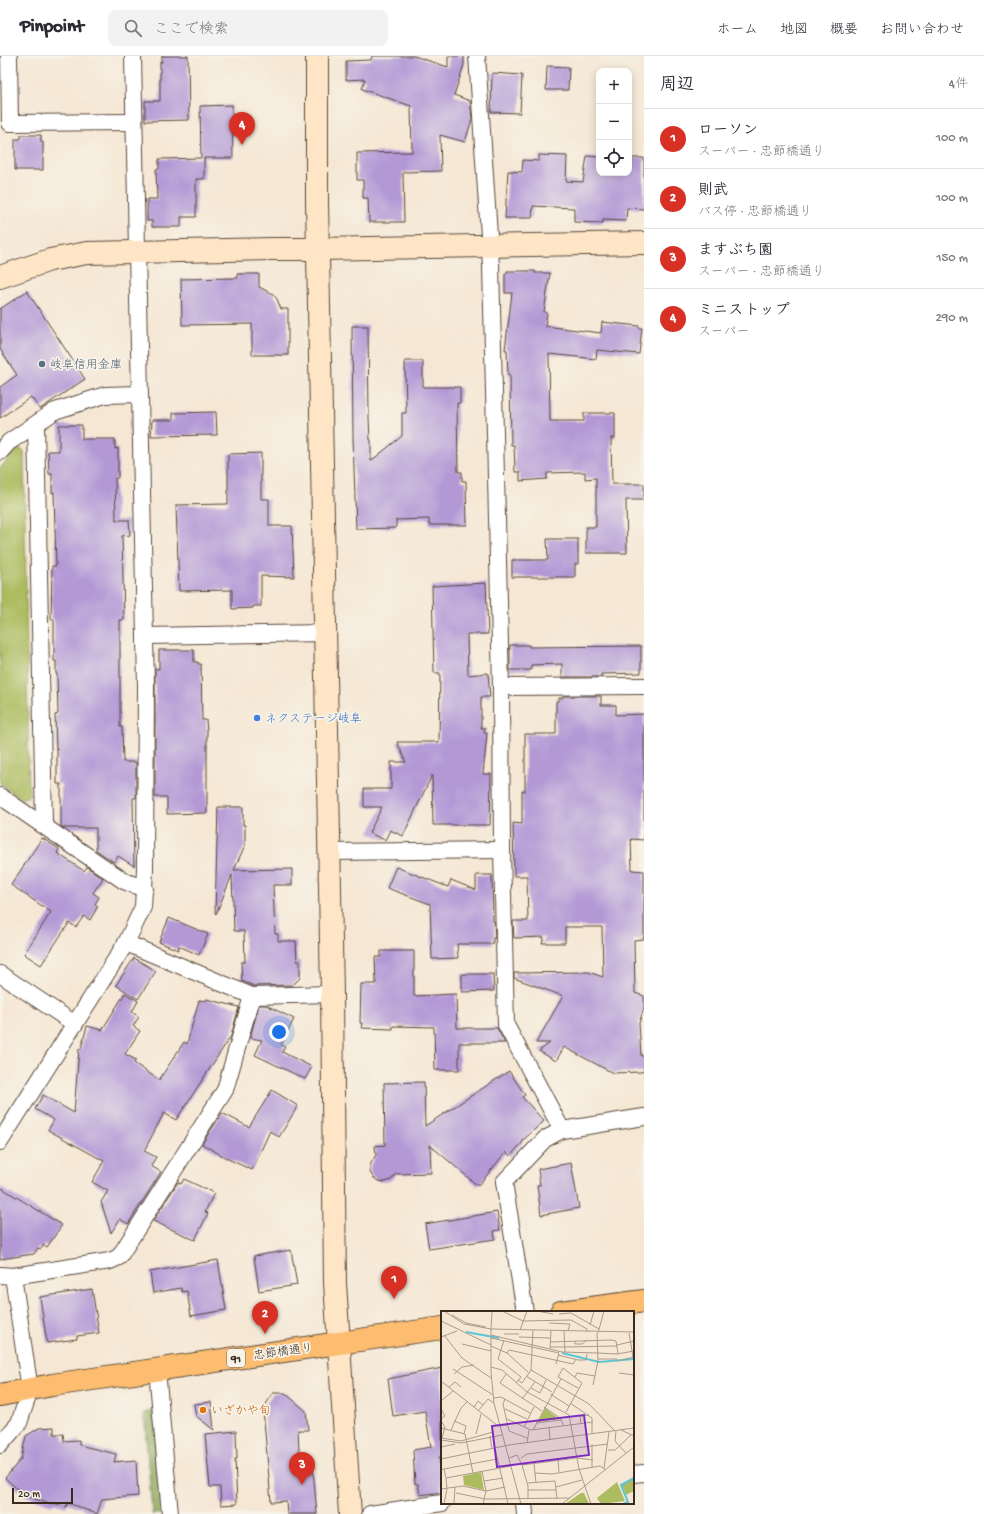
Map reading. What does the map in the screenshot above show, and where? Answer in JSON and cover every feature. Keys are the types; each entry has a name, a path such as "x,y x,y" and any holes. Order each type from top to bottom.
{"main road":[{"path":"569,1311 644,1301"},
{"name":"忠節橋通り","path":"30,1390 52,1385 441,1328"},
{"name":"91","path":"0,1395 30,1390"}],"street":[{"path":"9,56 10,123 134,122"},
{"path":"0,1142 126,943 143,907 145,890 145,636 133,56"},
{"path":"317,56 318,250 332,994 334,1283 350,1514"},
{"path":"477,56 490,246 501,687 502,850 506,1025 562,1130"},
{"path":"0,277 50,260 87,253 644,243"},
{"path":"0,452 9,442 55,411 106,395 139,394"},
{"path":"36,425 44,824"},
{"path":"145,636 325,633"},
{"path":"501,687 644,686"},
{"path":"0,796 44,824 124,881 145,890"},
{"path":"329,852 502,850"},
{"path":"126,943 252,996 332,994"},
{"path":"0,974 75,1024"},
{"path":"0,1445 19,1422 30,1390 6,1276 110,1261 119,1257 225,1090 252,996"},
{"path":"525,1311 504,1182 545,1139 562,1130 644,1117"},
{"path":"157,1370 170,1514"},
{"path":"634,1474 644,1473"},
{"path":"370,1514 441,1503"},
{"path":"524,1504 525,1514"}],"green space":[{"path":"18,448 24,451 29,796 22,799 0,783 0,468"},
{"path":"154,1408 163,1514 152,1514 144,1414"}],"building":[{"path":"162,56 188,56 189,120 145,121 145,101 160,101 160,62 162,62"},
{"path":"372,56 414,56 448,67 448,56 464,56 464,65 454,95 470,101 472,119 465,142 440,135 441,171 403,172 404,222 369,222 368,198 363,198 363,180 357,180 357,153 412,152 411,106 362,89 365,79 346,80 346,61 371,60"},
{"path":"547,66 569,67 568,90 546,90"},
{"path":"492,73 522,75 520,113 491,112"},
{"path":"232,105 233,158 204,158 204,179 196,179 196,217 181,217 181,227 152,227 152,221 147,221 147,199 157,199 156,169 159,169 159,159 201,158 200,106"},
{"path":"21,135 41,135 41,142 43,142 43,170 15,170 15,139 21,139"},
{"path":"539,155 567,156 566,181 583,182 587,156 596,157 596,176 632,176 632,158 644,158 644,209 627,208 626,221 603,220 603,223 574,222 574,208 533,206 532,218 505,218 508,171 522,172 523,160 539,161"},
{"path":"507,271 535,271 535,273 550,273 544,312 547,313 545,326 601,333 602,322 639,326 639,328 642,328 639,354 597,350 596,359 549,354 550,421 584,421 584,413 615,413 615,438 611,438 612,484 644,484 644,500 626,500 627,553 586,553 586,527 596,527 596,478 585,479 585,472 547,473 547,479 520,481 520,472 515,472 514,445 511,445 510,375 508,375 507,350 505,350 512,293 505,293 505,274 507,274"},
{"path":"237,274 259,274 259,287 273,294 281,309 288,309 288,355 252,355 252,324 182,325 181,279 238,278"},
{"name":"岐阜信用金庫","path":"27,291 85,379 40,409 31,397 0,418 0,387 17,375 0,349 0,309"},
{"path":"352,326 368,326 371,461 402,436 402,413 406,413 405,361 423,361 423,387 460,387 460,403 457,403 458,472 462,472 462,481 466,481 467,525 429,525 429,519 396,520 396,528 356,529 353,438"},
{"path":"216,412 217,435 151,436 152,420 173,420 173,413"},
{"path":"59,425 82,425 82,439 115,439 115,449 118,448 118,478 115,478 116,520 129,520 130,535 122,536 124,620 120,620 120,727 122,727 123,762 136,762 136,798 133,798 134,866 118,856 114,862 96,850 96,828 61,827 61,784 57,784 55,715 58,714 57,674 56,661 54,661 54,619 51,619 52,566 56,566 54,492 52,493 52,474 49,474 48,451 59,451"},
{"path":"261,453 261,499 269,499 269,526 292,526 294,577 261,576 261,606 253,606 253,608 232,609 232,590 179,591 176,505 228,504 228,454"},
{"path":"547,539 578,539 578,564 575,564 575,577 512,577 512,560 548,560"},
{"path":"486,583 488,634 467,634 468,675 488,673 490,697 481,697 481,728 485,728 484,733 487,733 483,774 491,774 490,825 433,825 432,775 403,836 390,830 385,840 369,833 382,807 364,807 364,789 391,789 391,762 406,762 397,742 439,742 440,673 434,673 432,586"},
{"path":"510,645 529,645 529,647 641,646 641,673 601,674 601,677 562,677 562,664 531,665 531,670 510,670"},
{"path":"159,650 194,650 194,662 201,664 202,720 206,720 207,731 207,813 167,814 167,797 155,797 155,669 159,669"},
{"path":"563,696 601,696 601,705 616,705 616,715 644,714 644,840 631,839 632,870 644,871 644,939 634,940 635,993 644,996 644,1008 639,1023 641,1056 644,1056 644,1071 641,1072 613,1073 564,1047 556,1061 539,1051 550,1043 536,1043 563,996 514,978 514,973 588,972 603,977 602,927 565,927 565,943 542,943 544,937 514,938 513,921 528,921 527,876 514,876 513,823 522,824 522,791 525,791 525,734 556,734 556,701 559,701 559,698 563,698"},
{"path":"218,807 243,807 245,845 234,870 292,869 292,885 273,885 275,934 278,934 278,941 296,941 297,961 300,961 300,978 293,985 254,986 242,981 241,962 245,962 244,931 234,931 232,875 216,914 215,913"},
{"path":"42,838 59,849 57,853 84,871 87,867 103,878 93,893 99,897 95,904 98,906 90,920 84,916 76,927 69,923 41,965 24,954 51,912 11,885"},
{"path":"396,867 448,887 451,880 476,890 476,875 492,875 495,938 493,938 493,944 457,944 458,958 432,959 430,904 387,888"},
{"path":"169,918 208,934 199,955 179,946 178,950 159,942"},
{"path":"381,951 414,951 414,996 456,994 457,1028 497,1028 505,1043 459,1043 459,1070 435,1070 434,1027 393,1026 393,1029 361,1028 361,984 376,984 375,957 381,957"},
{"path":"134,958 156,971 138,999 116,985"},
{"path":"462,974 493,974 494,991 462,992"},
{"path":"125,993 138,1001 132,1012 139,1017 133,1026 140,1031 125,1054 136,1060 134,1063 159,1080 184,1042 187,1044 199,1000 206,1001 206,999 239,1007 231,1036 176,1120 164,1113 144,1151 156,1157 151,1166 161,1172 128,1224 120,1219 111,1233 101,1202 108,1191 92,1182 104,1161 48,1130 54,1120 35,1109 43,1095 74,1113 79,1049 81,1049 87,1026 102,1030"},
{"path":"259,1005 266,1005 294,1019 281,1045 285,1047 282,1052 312,1067 305,1079 255,1055 262,1040 250,1038"},
{"path":"509,1071 525,1095 522,1097 544,1121 522,1141 523,1142 510,1156 506,1152 478,1186 430,1145 431,1173 396,1174 391,1180 385,1182 378,1181 373,1177 370,1172 370,1165 376,1155 375,1146 385,1145 384,1083 424,1082 425,1126"},
{"path":"272,1090 298,1106 279,1137 270,1131 252,1170 230,1160 202,1144 222,1113 249,1127"},
{"path":"571,1163 579,1208 541,1215 537,1185 540,1185 538,1169"},
{"path":"184,1179 214,1193 205,1212 208,1213 195,1240 153,1221 178,1182 181,1184"},
{"path":"0,1187 62,1225 47,1247 44,1245 41,1249 38,1248 34,1254 0,1259"},
{"path":"497,1212 500,1230 494,1231 495,1239 429,1249 425,1224"},
{"path":"291,1250 297,1285 259,1291 254,1256"},
{"path":"218,1260 226,1310 191,1316 187,1291 182,1292 181,1288 153,1293 150,1272"},
{"path":"92,1289 99,1333 77,1336 77,1339 47,1343 40,1297"},
{"path":"441,1368 441,1457 439,1457 441,1492 420,1495 418,1484 415,1484 413,1450 431,1447 425,1411 393,1416 388,1379"},
{"path":"273,1393 285,1393 306,1411 308,1430 298,1430 300,1471 313,1470 317,1514 287,1514 286,1501 271,1502 263,1409"},
{"name":"いざかや旬","path":"211,1402 214,1430 196,1416 194,1404"},
{"path":"54,1427 54,1434 63,1434 64,1441 79,1440 79,1445 116,1454 114,1462 136,1460 138,1496 102,1499 97,1514 68,1503 66,1507 53,1503 52,1505 24,1495 5,1478 21,1459 26,1436 39,1428"},
{"path":"236,1431 237,1459 235,1459 237,1504 221,1505 220,1487 210,1487 205,1434"}],"place":[{"name":"ミニストップ","path":"242,145"},
{"name":"岐阜信用金庫","path":"42,364"},
{"name":"ネクステージ岐阜","path":"257,718"},
{"name":"ローソン","path":"394,1299"},
{"name":"則武","path":"265,1334"},
{"name":"いざかや旬","path":"203,1410"},
{"name":"ますぶち園","path":"302,1485"}]}
